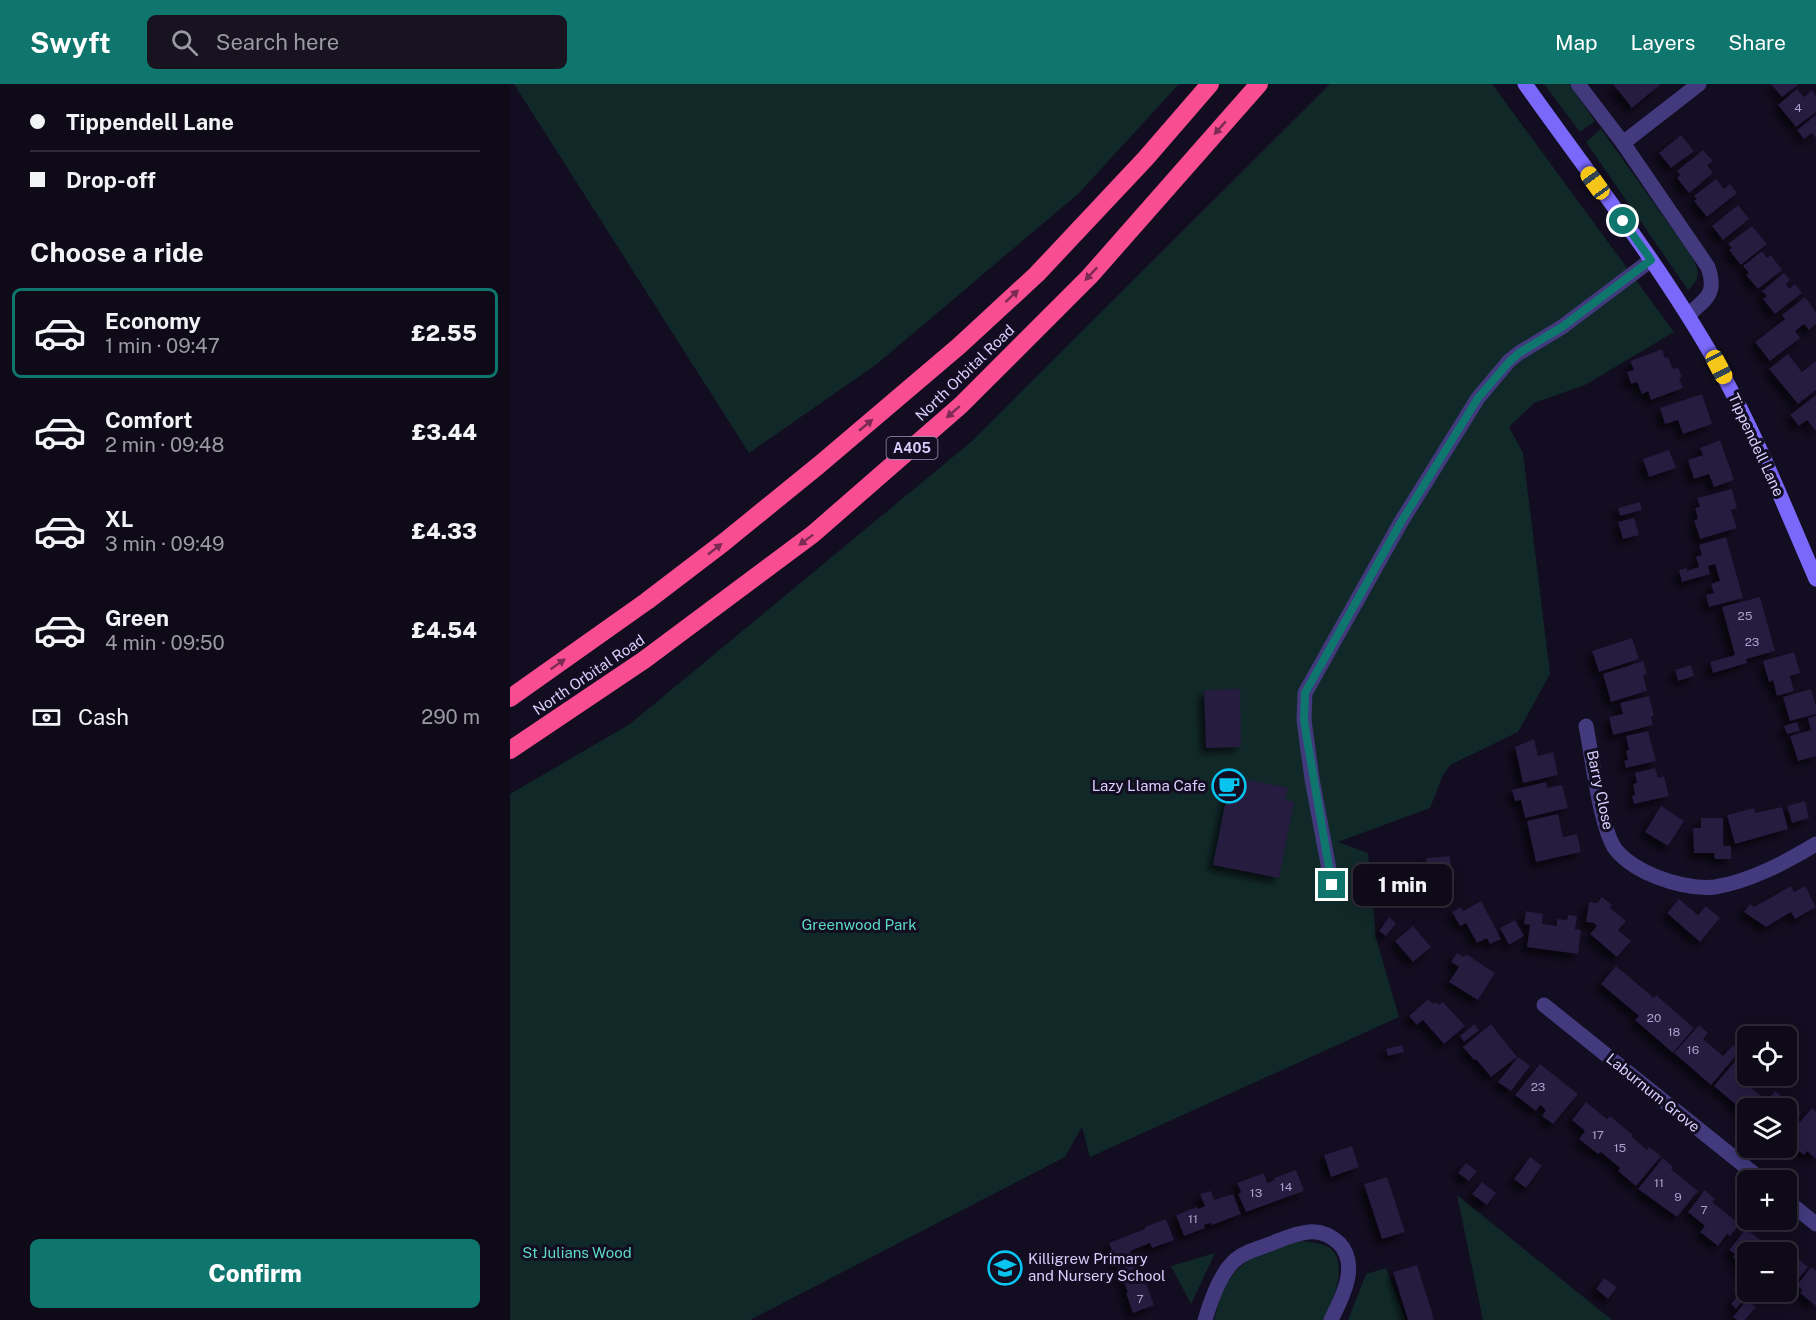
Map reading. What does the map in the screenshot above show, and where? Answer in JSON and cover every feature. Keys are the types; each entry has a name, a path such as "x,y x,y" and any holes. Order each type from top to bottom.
{"highway":[{"name":"North Orbital Road","path":"510,698 647,601 723,543 959,345 1037,274 1146,158 1210,84"},
{"name":"North Orbital Road","path":"510,750 644,660 813,534 961,405 1090,276 1259,84"}],"street":[{"name":"Tippendell Lane","path":"1525,84 1688,315 1746,417 1816,579"},
{"path":"1578,84 1623,143 1708,267 1713,286 1709,294 1688,315"},
{"path":"1623,143 1699,84"},
{"path":"1332,885 1304,720 1305,693 1401,522 1478,398 1519,353 1562,327 1651,260"},
{"name":"Barry Close","path":"1586,726 1609,835 1616,849 1630,863 1648,874 1668,882 1696,887 1716,886 1768,870 1816,844"},
{"name":"Laburnum Grove","path":"1544,1005 1750,1170"},
{"path":"1797,1209 1816,1224"},
{"path":"1205,1320 1224,1274 1236,1259 1290,1236 1311,1232 1324,1234 1334,1239 1344,1248 1347,1257 1346,1286 1330,1320"}],"green space":[{"path":"514,84 1179,84 1079,193 877,364 749,453"},
{"name":"Greenwood Park","path":"1330,84 1492,84 1674,332 1585,385 1534,403 1509,427 1523,453 1550,674 1518,732 1450,765 1443,775 1430,808 1338,842 1368,853 1376,938 1399,1017 1090,1157 1082,1127 1065,1157 750,1320 510,1320 510,794 630,724 972,441"},
{"path":"1544,84 1569,84 1595,121 1580,132"},
{"path":"1601,129 1691,255 1698,274 1696,281 1688,290 1586,142"},
{"path":"1457,1195 1612,1320 1483,1320"},
{"path":"1302,1241 1330,1248 1336,1255 1339,1273 1335,1294 1323,1320 1214,1320 1222,1290 1236,1270 1251,1258"},
{"path":"1215,1253 1191,1304 1171,1266"},
{"path":"1386,1268 1406,1320 1348,1320 1366,1274"}],"building":[{"path":"1613,84 1661,84 1632,108"},
{"path":"1771,84 1799,84 1782,97"},
{"path":"1797,89 1804,97 1812,90 1816,96 1816,112 1796,127 1778,105"},
{"path":"1816,115 1816,138 1812,133 1804,139 1797,130"},
{"path":"1681,135 1694,151 1671,168 1659,153"},
{"path":"1703,150 1713,161 1707,165 1713,173 1689,193 1677,178 1680,175 1677,171"},
{"path":"1716,179 1724,189 1730,184 1737,193 1707,217 1694,201 1697,199 1694,196"},
{"path":"1738,205 1749,219 1723,240 1712,226"},
{"path":"1752,226 1767,244 1741,265 1729,250 1732,248 1728,244"},
{"path":"1762,251 1767,258 1771,255 1782,270 1758,289 1746,275 1749,273 1743,266"},
{"path":"1784,273 1790,280 1786,284 1789,289 1795,284 1802,293 1775,314 1763,299 1767,296 1762,291"},
{"path":"1805,297 1816,312 1816,324 1809,330 1804,324 1795,331 1800,338 1770,361 1755,342 1785,319 1782,315"},
{"path":"1662,349 1673,369 1678,367 1683,388 1651,400 1648,391 1642,394 1637,382 1631,384 1627,372 1634,370 1630,361"},
{"path":"1788,354 1802,372 1816,361 1816,390 1798,404 1769,369"},
{"path":"1702,394 1712,424 1683,434 1678,420 1665,424 1660,408"},
{"path":"1816,395 1816,431 1807,420 1799,426 1790,415"},
{"path":"1720,440 1734,480 1714,487 1709,474 1694,479 1688,460 1703,455 1700,448"},
{"path":"1669,450 1676,468 1649,477 1643,459"},
{"path":"1732,489 1737,508 1731,510 1737,528 1700,539 1694,520 1698,519 1695,508 1700,507 1697,498"},
{"path":"1640,502 1642,510 1620,516 1618,508"},
{"path":"1634,518 1639,535 1623,539 1618,522"},
{"path":"1726,537 1743,598 1709,607 1706,595 1714,593 1711,584 1720,581 1715,564 1708,566 1710,574 1682,582 1679,570 1687,568 1687,571 1699,567 1696,557 1702,555 1699,545"},
{"path":"1760,597 1775,651 1746,659 1747,663 1713,673 1710,662 1735,655 1722,607"},
{"path":"1632,638 1639,659 1599,672 1592,651"},
{"path":"1794,652 1800,673 1790,676 1794,691 1777,696 1773,680 1769,682 1763,661"},
{"path":"1643,661 1647,674 1643,675 1647,691 1611,702 1603,674"},
{"path":"1691,665 1694,676 1678,681 1675,670"},
{"path":"1240,689 1241,747 1206,748 1204,690"},
{"path":"1811,689 1816,714 1790,721 1783,697"},
{"path":"1649,696 1654,716 1651,716 1653,725 1613,735 1609,717 1623,714 1620,703"},
{"path":"1816,716 1816,756 1798,761 1790,736 1811,730 1808,718"},
{"path":"1797,722 1800,731 1787,734 1784,726"},
{"path":"1648,731 1656,761 1626,768 1624,761 1628,760 1626,751 1629,750 1626,736"},
{"path":"1534,739 1538,756 1553,752 1558,775 1523,783 1515,747"},
{"path":"1655,768 1658,778 1664,776 1669,796 1634,804 1633,784 1637,783 1635,773"},
{"path":"1239,778 1288,788 1285,800 1294,802 1279,878 1213,865 1228,790 1220,789 1221,781 1237,784"},
{"path":"1546,782 1547,788 1562,785 1568,808 1525,818 1521,800 1515,801 1512,790"},
{"path":"1805,801 1809,818 1792,823 1787,806"},
{"path":"1661,806 1684,821 1668,846 1645,832"},
{"path":"1782,807 1788,829 1735,844 1727,815 1754,808 1755,813"},
{"path":"1558,814 1563,837 1577,834 1581,852 1536,862 1527,821"},
{"path":"1701,818 1723,818 1723,846 1731,846 1731,859 1715,859 1714,853 1694,853 1693,828 1701,828"},
{"path":"1450,856 1451,872 1443,872 1444,889 1415,890 1414,868 1427,867 1426,858"},
{"path":"1402,869 1412,890 1385,898 1378,880"},
{"path":"1791,886 1794,892 1805,886 1816,907 1795,919 1791,912 1766,927 1744,912 1750,904 1754,907"},
{"path":"1602,897 1612,905 1610,908 1626,921 1618,930 1631,941 1617,957 1590,934 1597,926 1586,922 1589,902 1597,903"},
{"path":"1679,899 1698,915 1706,906 1720,918 1700,942 1667,913"},
{"path":"1481,901 1501,939 1490,944 1487,938 1477,943 1466,923 1460,926 1452,912 1461,907 1463,911"},
{"path":"1526,911 1543,914 1542,924 1557,926 1557,919 1567,920 1568,915 1577,916 1575,929 1581,930 1578,954 1527,947 1530,925 1524,924"},
{"path":"1389,917 1396,923 1386,936 1379,931"},
{"path":"1515,920 1524,936 1509,945 1500,928"},
{"path":"1413,926 1431,947 1413,962 1395,941"},
{"path":"1457,953 1464,957 1466,954 1495,973 1478,1000 1449,982 1459,967 1451,962"},
{"path":"1616,966 1654,998 1656,995 1694,1028 1673,1053 1635,1020 1639,1016 1601,984"},
{"path":"1428,999 1433,1004 1436,1002 1439,1005 1443,1002 1465,1026 1444,1044 1423,1020 1417,1025 1409,1016"},
{"path":"1474,1024 1479,1030 1464,1042 1460,1036"},
{"path":"1491,1024 1517,1057 1491,1077 1463,1047"},
{"path":"1699,1025 1708,1033 1703,1039 1723,1056 1733,1045 1737,1048 1737,1055 1711,1085 1674,1053"},
{"path":"1402,1045 1404,1052 1388,1056 1386,1049"},
{"path":"1518,1057 1530,1066 1511,1091 1498,1082"},
{"path":"1736,1060 1737,1086 1749,1086 1763,1098 1737,1098 1737,1106 1714,1086"},
{"path":"1540,1064 1578,1094 1553,1124 1542,1116 1546,1110 1540,1105 1536,1111 1515,1095"},
{"path":"1775,1091 1784,1098 1769,1098"},
{"path":"1586,1102 1607,1119 1610,1116 1647,1150 1649,1147 1661,1156 1636,1186 1601,1152 1598,1154 1579,1139 1585,1131 1572,1120"},
{"path":"1812,1108 1816,1112 1816,1159 1807,1151 1804,1155 1797,1150 1797,1120 1800,1122"},
{"path":"1352,1146 1359,1167 1331,1177 1324,1155"},
{"path":"1530,1157 1542,1166 1526,1188 1514,1179"},
{"path":"1663,1158 1673,1167 1671,1169 1698,1191 1677,1217 1638,1189"},
{"path":"1466,1163 1477,1171 1469,1181 1458,1173"},
{"path":"1296,1170 1304,1191 1246,1212 1238,1194 1241,1192 1237,1183 1264,1173 1267,1183"},
{"path":"1387,1177 1405,1232 1382,1239 1364,1184"},
{"path":"1482,1182 1496,1193 1487,1205 1472,1194"},
{"path":"1705,1190 1715,1199 1712,1202 1737,1222 1737,1228 1730,1236 1727,1234 1718,1246 1700,1232 1705,1226 1688,1212"},
{"path":"1211,1191 1214,1200 1233,1194 1241,1214 1212,1225 1211,1223 1204,1225 1205,1228 1184,1236 1176,1215 1205,1206 1200,1194"},
{"path":"1166,1219 1174,1240 1152,1248 1150,1243 1130,1251 1141,1280 1144,1278 1154,1305 1133,1313 1109,1243"},
{"path":"1745,1230 1763,1242 1737,1242 1737,1260 1733,1257 1735,1254 1729,1250"},
{"path":"1797,1258 1808,1267 1797,1281"},
{"path":"1417,1265 1434,1319 1432,1320 1408,1320 1393,1272"},
{"path":"1811,1267 1816,1270 1816,1306 1800,1293 1802,1290 1797,1285"},
{"path":"1604,1278 1617,1287 1608,1299 1596,1289"},
{"path":"1737,1297 1737,1302 1742,1302 1736,1309 1731,1304"},
{"path":"1745,1302 1756,1307 1745,1320 1737,1320 1733,1317"}],"place":[{"name":"Lazy Llama Cafe","path":"1229,786"},
{"name":"Killigrew Primary and Nursery School","path":"1005,1268"}],"route":[{"path":"1332,885 1312,779 1304,720 1305,693 1401,522 1478,398 1519,353 1562,327 1651,260 1623,221"}],"park label":[{"name":"St Julians Wood","path":"577,1253"}]}
